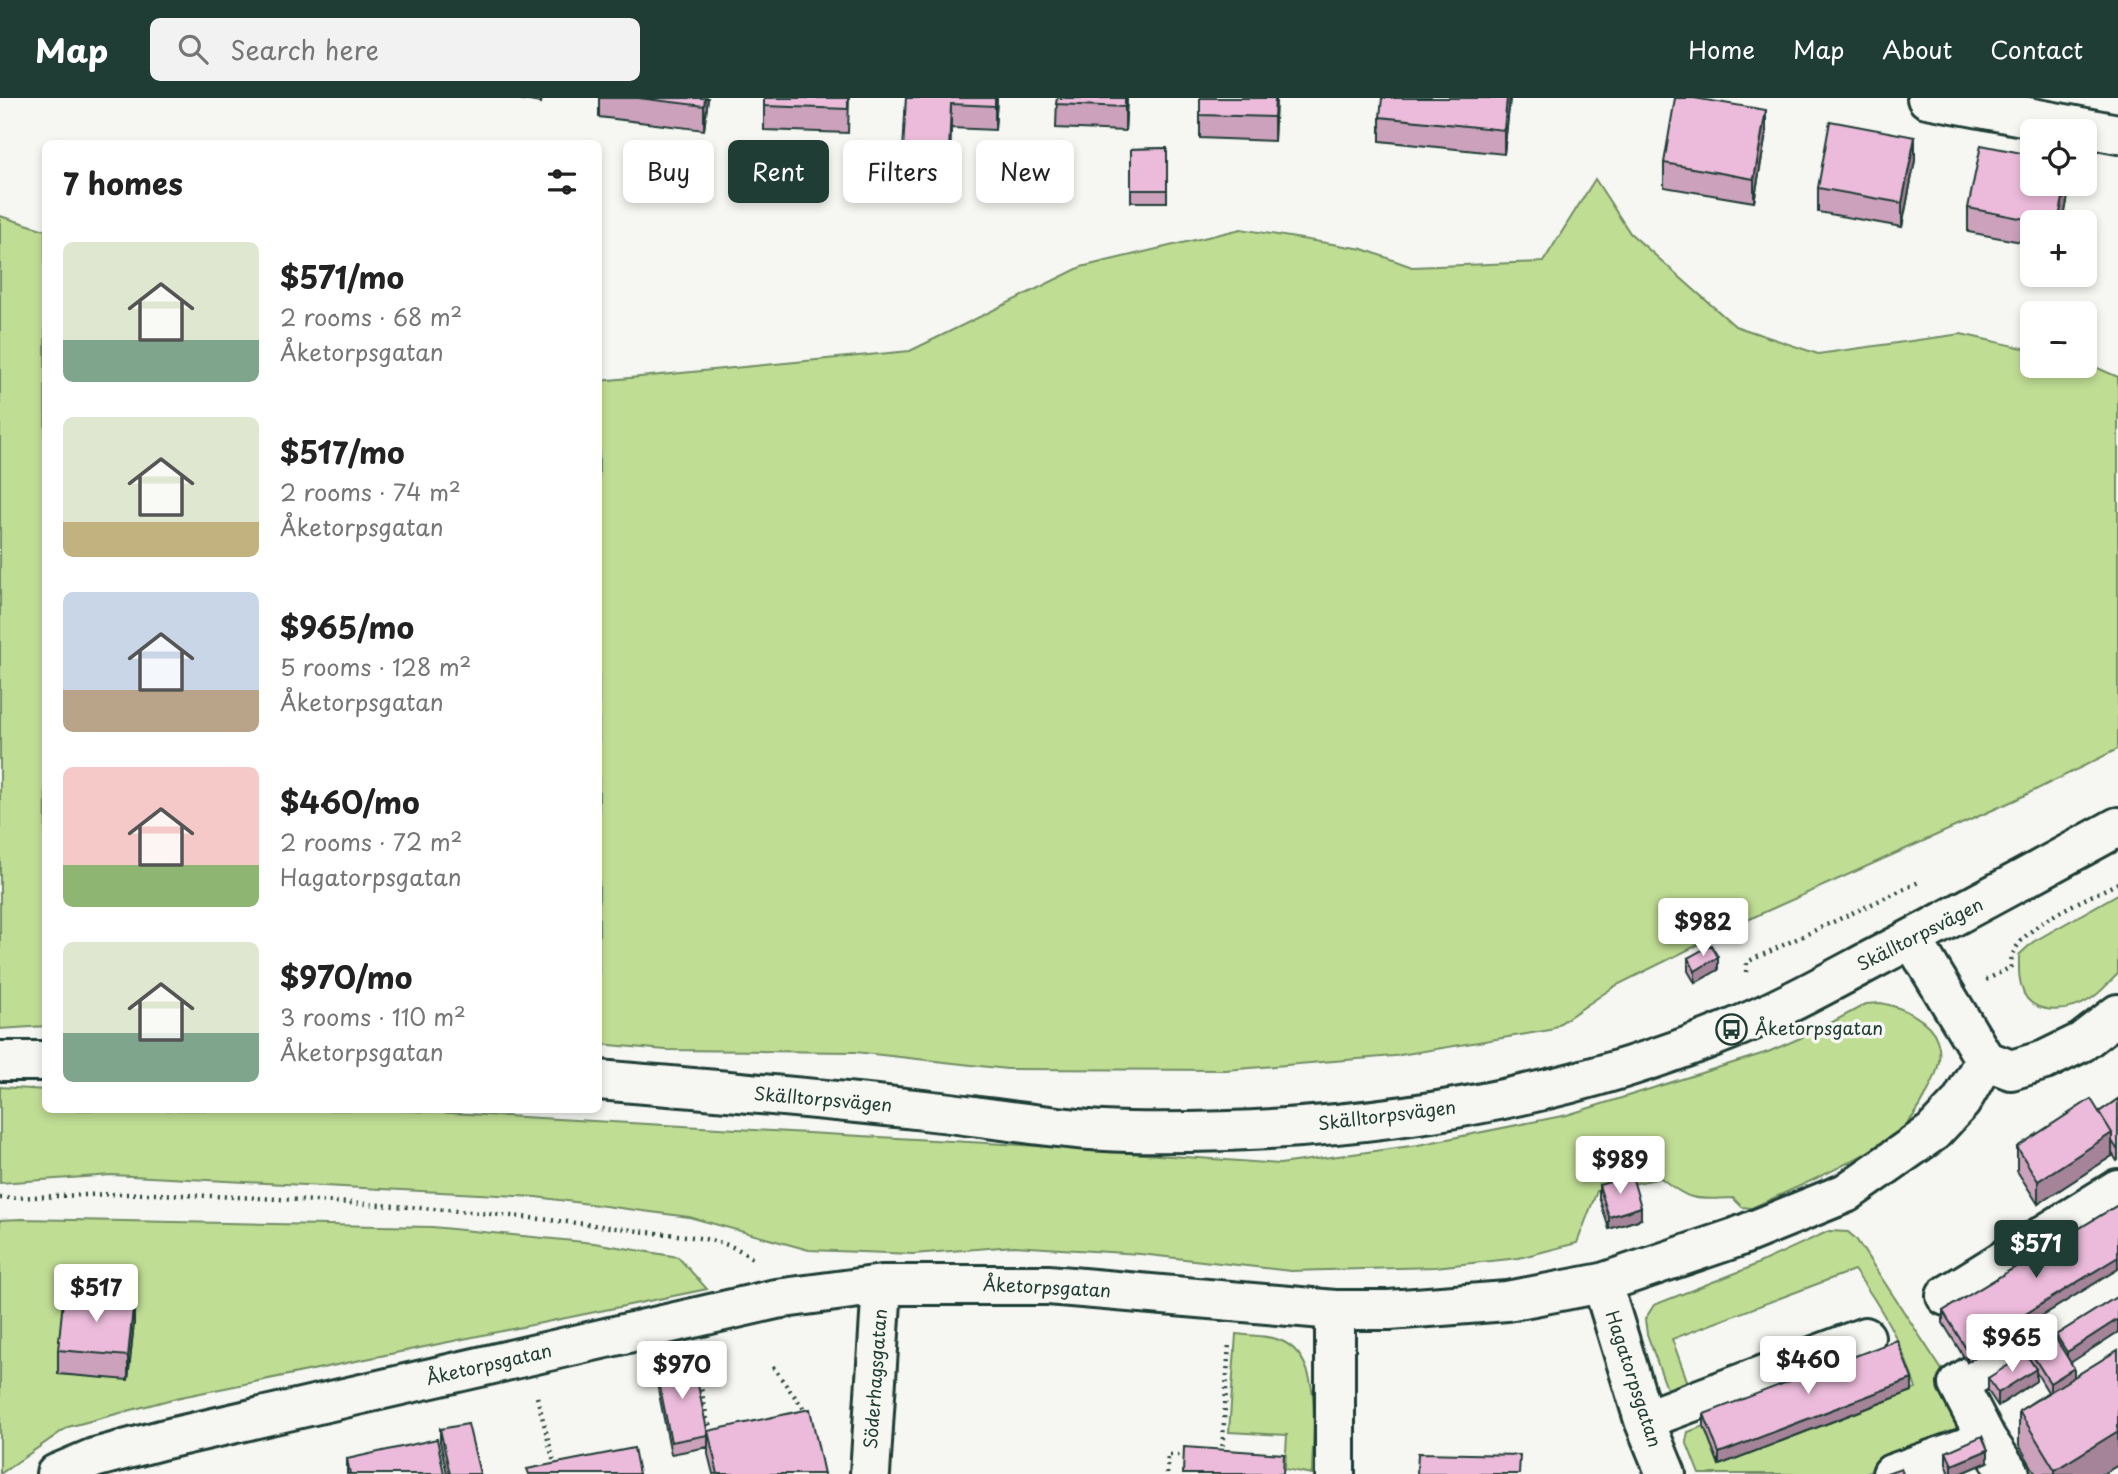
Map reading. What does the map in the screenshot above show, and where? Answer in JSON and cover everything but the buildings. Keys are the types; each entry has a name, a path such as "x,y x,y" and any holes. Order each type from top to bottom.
{"street":[{"path":"1927,98 2118,134"},
{"name":"Skälltorpsvägen","path":"602,1080 898,1107 1125,1132 1238,1130 1336,1124 1459,1107 1549,1090 1613,1071 1732,1029 1912,939 2118,827"},
{"path":"1912,939 1985,1060 2011,1070 2045,1060 2082,1042 2118,1014"},
{"name":"Åketorpsgatan","path":"56,1474 94,1458 161,1440 776,1299 882,1285 1048,1285 1335,1310 1389,1310 1507,1301 1602,1283 1735,1238 1846,1193 1933,1132 1961,1102 1985,1060"},
{"path":"0,1061 42,1061"},
{"path":"1946,1296 2118,1189"},
{"name":"Hagatorpsgatan","path":"1602,1283 1644,1420 1667,1474"},
{"name":"Söderhagsgatan","path":"870,1474 882,1285"},
{"path":"2010,1474 1987,1440 1958,1384 2118,1289"},
{"path":"1335,1310 1335,1474"},
{"path":"1644,1420 1866,1337"},
{"path":"1892,1474 1987,1440"}],"path":[{"path":"1746,972 1747,962 1923,881"},
{"path":"1948,999 2011,967 2010,957 2017,942 2037,926 2118,883"},
{"path":"0,1198 164,1195 390,1206 593,1225 728,1245 753,1258 768,1277 776,1299"},
{"path":"1222,1457 1232,1301"},
{"path":"688,1320 707,1419 716,1437 723,1437"},
{"path":"526,1357 557,1474"},
{"path":"773,1367 804,1409 804,1417 793,1421"},
{"path":"1167,1474 1168,1455 1195,1456"}],"green space":[{"path":"1595,179 1630,233 1735,326 1818,354 1961,334 2020,347 2020,378 2097,378 2097,368 2118,377 2118,749 2015,800 1758,915 1615,986 1550,1030 1394,1056 1226,1070 1007,1069 855,1052 666,1050 602,1044 602,381 910,351 1081,267 1241,229 1363,249 1412,267 1543,262"},
{"path":"0,216 42,229 42,1026 0,1029"},
{"path":"2118,894 2118,974 2093,997 2073,1007 2045,1009 2030,1001 2021,984 2019,955 2033,942"},
{"path":"1881,1003 1906,1011 1921,1020 1933,1033 1940,1052 1935,1076 1919,1108 1899,1131 1881,1144 1751,1208 1742,1207 1733,1198 1702,1199 1688,1196 1661,1178 1597,1191 1577,1243 1519,1258 1435,1267 1291,1271 1140,1254 1014,1246 913,1254 809,1250 689,1217 536,1197 112,1175 0,1183 0,1087 42,1090 42,1113 450,1113 1022,1145 1280,1164 1418,1145 1567,1115 1768,1052 1812,1033 1866,1004"},
{"path":"0,1220 432,1227 594,1243 678,1257 707,1289 176,1398 68,1427 0,1474"},
{"path":"1829,1231 1848,1232 1856,1239 1963,1402 1961,1437 1864,1474 1699,1474 1686,1441 1688,1432 1704,1426 1719,1465 1916,1389 1890,1326 1854,1270 1672,1339 1689,1386 1675,1391 1667,1389 1647,1334 1645,1319 1654,1305 1746,1269"},
{"path":"1236,1334 1267,1337 1284,1342 1297,1352 1306,1366 1313,1402 1312,1474 1285,1469 1287,1435 1229,1432"}],"place":[{"name":"Åketorpsgatan","path":"1732,1029"}]}
